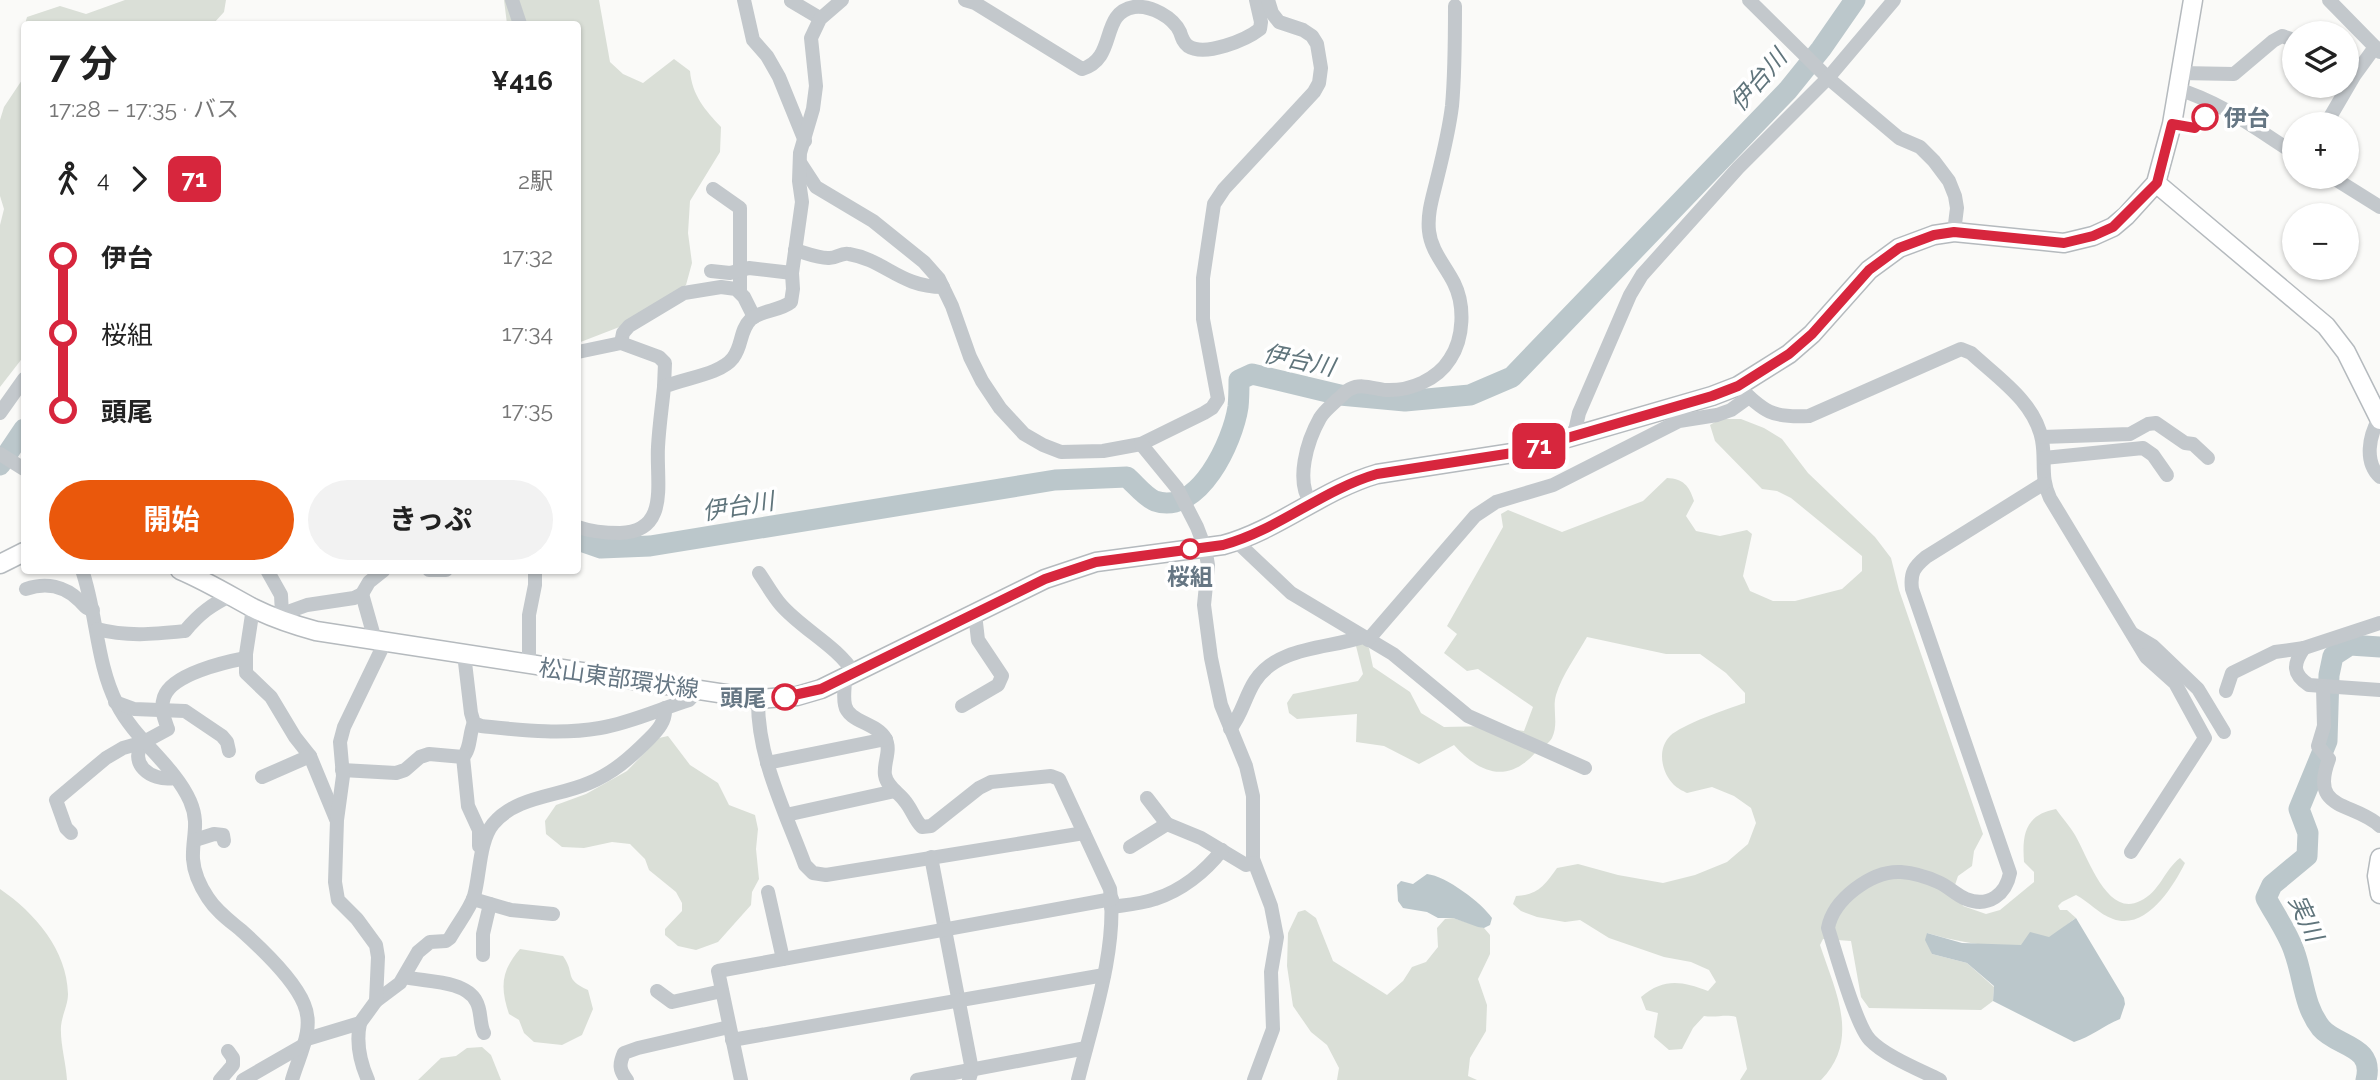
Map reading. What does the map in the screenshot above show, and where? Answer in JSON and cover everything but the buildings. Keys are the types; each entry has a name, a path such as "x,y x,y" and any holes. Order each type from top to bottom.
{"main road":[{"path":"2193,0 2172,124 2157,183 2326,326 2346,352 2380,419"},
{"name":"松山東部環状線","path":"188,574 253,608 316,631 758,699 797,696 850,676 1045,579 1096,562 1205,548 1237,541 1355,481 1377,474 1519,452 1712,396 1744,391 1765,371 1797,348 1869,270 1899,248 1917,240 1954,232 2064,243 2093,236 2113,227 2157,183"},
{"path":"2,557 21,553"},
{"path":"2380,858 2377,876 2380,894"}],"street":[{"path":"512,0 519,21"},
{"path":"744,0 753,40 779,76 805,141"},
{"path":"664,387 692,379 731,361 737,352 743,327 754,317 791,302 792,273 802,202 799,181 800,153 813,109 816,86 811,38 818,13 842,0"},
{"path":"965,0 975,3 1082,69 1098,61 1107,46 1114,19 1122,10 1145,7 1155,10 1179,30 1187,45 1196,49 1234,45 1260,29 1256,0"},
{"path":"801,164 816,187 873,221 925,262 943,287 982,382 1024,435 1061,452 1103,451 1140,444 1204,413 1212,408 1218,399 1203,319 1203,278 1214,204 1224,189 1319,83 1320,57 1312,36 1279,22 1272,13 1268,0"},
{"path":"1749,0 1828,78 1899,138 1920,147 1934,161 1955,196 1957,208 1954,232"},
{"path":"1574,435 1579,413 1630,295 1642,275 1738,168 1828,78 1894,0"},
{"path":"2329,0 2378,50 2354,76 2333,112"},
{"path":"791,1 818,13"},
{"path":"1311,503 1303,485 1305,461 1321,415 1349,389 1364,385 1385,390 1405,389 1423,383 1450,359 1458,340 1460,298 1454,282 1435,253 1429,233 1429,214 1452,106 1454,2"},
{"path":"2179,81 2234,74 2282,36"},
{"path":"2179,81 2282,145"},
{"path":"713,189 740,208 740,292"},
{"path":"2351,189 2380,207"},
{"path":"795,250 825,258 850,254 872,262 904,280 926,287 943,287"},
{"path":"711,271 730,273 749,268 792,273"},
{"path":"621,343 623,333 629,326 684,293 721,287 736,289 744,297 754,317"},
{"path":"581,351 621,343 659,357 665,363 658,446 657,507 652,521 633,533 593,533 581,528"},
{"path":"1230,729 1256,679 1270,664 1286,656 1365,638 1486,507 1553,485 1679,421 1731,410 1744,391 1770,414 1809,416 1961,349 1971,353 2024,401 2042,437 2043,484 2146,657 2175,683 2205,738 2131,852"},
{"path":"0,413 21,383"},
{"path":"2380,419 2373,429 2370,461 2380,477"},
{"path":"2042,437 2130,434 2148,424 2156,424 2185,443 2193,444 2207,458"},
{"path":"1140,444 1177,488 1205,548 1208,565 1204,591 1205,621 1221,705 1246,766 1254,796 1254,863 1271,906 1277,937 1271,972 1273,1029 1254,1080"},
{"path":"2044,457 2143,448 2153,455 2167,475"},
{"path":"0,454 21,466"},
{"path":"1940,1080 1869,1040 1860,1023 1828,928 1830,917 1846,896 1880,875 1899,872 1918,875 1940,882 1968,900 1993,900 2008,885 2011,873 1910,577 1915,567 1926,557 2043,484"},
{"path":"1237,541 1291,593 1393,654 1468,716 1585,768"},
{"path":"759,573 782,606 824,644 844,658 850,676 845,707 849,713 876,728 886,739 888,750 885,776 922,827 931,826 979,788 991,782 1051,776 1059,779 1110,889 1111,903 1110,942 1104,975 1078,1080"},
{"path":"83,574 115,702 127,723 189,798 195,813 197,825 193,857 196,873 209,900 219,913 257,946 299,995 307,1014 304,1043 292,1080"},
{"path":"269,574 281,595 281,617 307,605 354,598 362,594 369,582 379,574"},
{"path":"529,665 529,615 535,574"},
{"path":"26,589 43,584 56,586 72,595 86,609 93,610"},
{"path":"362,594 380,641 340,742 342,794 337,820 335,882 338,900 357,919 376,945 376,1001"},
{"path":"97,629 141,635 185,631 201,612 213,603 232,595"},
{"path":"253,608 246,673 271,696 295,737 310,756 337,820"},
{"path":"962,706 998,685 1002,676 978,640 975,614"},
{"path":"2226,691 2232,673 2275,652 2304,648 2380,623"},
{"path":"2133,634 2153,646 2198,689 2224,732"},
{"path":"2304,648 2295,664 2295,672 2309,685 2380,690"},
{"path":"464,654 474,723 467,752 463,757 468,806 480,836 478,856 481,860"},
{"path":"71,833 66,828 56,800 106,758 168,729 163,710 163,699 167,690 211,665 246,658"},
{"path":"2328,687 2324,726 2318,746 2329,759 2322,777 2324,790 2329,798 2345,808 2363,813 2380,826"},
{"path":"474,723 540,732 603,728 689,700 699,689"},
{"path":"758,699 758,725 767,763 805,865 819,875 1084,833"},
{"path":"115,702 134,709 185,711 222,736 229,751"},
{"path":"368,1080 359,1046 360,1023 376,1001 389,993 404,977 418,952 430,942 446,941 450,938 473,900 488,832 500,817 522,803 588,784 614,771 632,757 661,726 666,715 665,708"},
{"path":"767,763 886,739"},
{"path":"342,770 396,772 429,754 463,757"},
{"path":"262,777 310,756"},
{"path":"786,815 895,791"},
{"path":"1147,797 1167,824 1201,838 1246,865 1254,863"},
{"path":"1130,847 1167,824"},
{"path":"195,840 214,834 223,835 224,841"},
{"path":"741,1080 718,971 944,929 1111,903 1156,899 1196,877 1222,850"},
{"path":"932,857 970,1075"},
{"path":"768,892 783,959"},
{"path":"473,900 511,910 553,914"},
{"path":"484,956 483,934 490,904"},
{"path":"627,1080 621,1072 620,1063 624,1053 638,1048 958,1001 1104,975"},
{"path":"404,977 458,987 471,994 480,1010 480,1025 484,1033"},
{"path":"657,991 672,1002 722,991"},
{"path":"243,1080 304,1043 360,1023"},
{"path":"918,1080 970,1075 1086,1048"},
{"path":"220,1080 233,1065 233,1058 228,1051"}],"shaded area":[{"path":"125,0 226,0 224,12 216,21 26,21 27,17 60,6 86,14"},
{"path":"504,0 599,0 610,62 623,74 643,83 674,59 690,71 700,102 721,127 720,152 690,201 688,233 692,263 686,285 663,303 622,326 581,342 581,21 507,21"},
{"path":"21,82 21,360 0,387 0,225 4,209 0,196 0,120 4,107"},
{"path":"1720,419 1741,419 1782,439 1808,473 1875,537 1891,558 1899,590 1983,834 1974,851 1972,866 1958,876 1955,885 1963,906 1986,914 2000,910 2034,882 2034,872 2024,862 2025,835 2032,821 2056,809 2075,835 2100,883 2118,901 2128,904 2140,901 2157,887 2180,858 2185,863 2166,894 2147,913 2136,919 2113,919 2076,895 2058,906 2060,910 2067,910 2076,918 2050,937 2036,942 1989,945 1927,933 1932,954 1967,963 1994,987 1993,1001 1981,1010 1869,1008 1861,997 1851,941 1823,939 1820,945 1837,997 1842,1031 1840,1048 1833,1064 1821,1080 1740,1080 1747,1069 1736,1017 1732,1016 1704,1016 1693,1028 1682,1049 1669,1050 1654,1037 1658,1013 1646,1010 1641,997 1657,987 1673,983 1708,991 1716,982 1709,970 1691,962 1664,957 1609,938 1580,920 1565,922 1537,917 1521,911 1513,904 1516,896 1530,894 1540,888 1557,868 1578,864 1663,883 1695,875 1727,862 1748,844 1756,823 1751,808 1734,796 1712,787 1687,793 1670,780 1662,760 1663,747 1670,736 1694,722 1745,703 1745,693 1726,673 1700,654 1666,654 1587,637 1556,695 1552,738 1526,762 1505,771 1494,771 1474,763 1454,745 1419,764 1384,746 1356,742 1357,714 1297,719 1289,713 1287,703 1293,694 1358,681 1363,674 1356,646 1362,641 1369,648 1373,667 1410,692 1421,713 1444,727 1489,726 1524,731 1533,707 1478,669 1467,671 1444,653 1457,634 1447,626 1503,527 1501,514 1508,510 1562,532 1643,501 1667,478 1673,479 1685,484 1692,495 1694,501 1686,516 1696,531 1720,536 1747,530 1752,534 1743,576 1750,591 1773,601 1795,601 1842,589 1862,571 1862,556 1791,498 1777,491 1762,489 1715,441 1710,425"},
{"path":"668,736 690,765 718,783 729,805 755,815 758,829 756,849 759,879 752,892 751,905 718,942 696,950 678,946 665,935 665,929 682,911 682,903 676,892 649,870 645,859 630,844 612,842 584,848 562,847 546,834 545,821 556,805 586,794 627,771 659,738"},
{"path":"1427,874 1444,880 1472,898 1492,918 1490,925 1478,927 1453,918 1438,918 1427,912 1403,908 1398,901 1397,885 1401,881 1413,884"},
{"path":"0,889 37,921 62,962 68,994 61,1026 67,1080 0,1080"},
{"path":"1305,910 1316,918 1333,961 1387,995 1403,981 1412,967 1426,962 1438,947 1437,928 1445,919 1453,918 1484,928 1490,935 1490,954 1478,979 1487,1005 1486,1031 1470,1058 1468,1076 1477,1080 1337,1080 1339,1068 1327,1045 1311,1032 1293,1006 1287,966 1288,933 1298,912"},
{"path":"2076,918 2124,998 2125,1004 2120,1019 2074,1042 1993,1001 1994,986 1967,963 1932,954 1925,940 1927,933 1962,943 2021,945 2030,932 2049,937"},
{"path":"520,949 563,956 575,983 588,990 593,1009 582,1035 562,1045 534,1042 524,1033 519,1020 509,1014 504,996 504,980 509,965"},
{"path":"482,1047 491,1055 501,1080 418,1080 441,1058 456,1056 467,1048"}],"waterway":[{"name":"伊台川","path":"581,541 601,548 650,546 1055,480 1127,477 1151,499 1171,503 1186,497 1199,487 1211,472 1221,456 1235,421 1239,380 1252,374 1340,395 1405,401 1470,395 1512,377 1788,90 1855,0"},
{"name":"伊台川","path":"0,465 21,434"},
{"name":"実川","path":"2366,1080 2367,1068 2360,1053 2328,1034 2315,1019 2307,1001 2291,944 2266,898 2272,885 2307,856 2308,833 2299,809 2327,741 2329,675 2333,656 2350,645 2380,647"}],"bus line":[{"name":"71","path":"785,697 821,689 1045,579 1074,569 1127,557 1223,545 1255,534 1338,488 1377,474 1519,452 1738,386 1789,354 1812,334 1869,270 1899,248 1917,240 1954,232 2064,243 2093,236 2113,227 2157,183 2172,124 2195,128 2205,117"}],"place":[{"name":"伊台","path":"2205,117"},
{"name":"桜組","path":"1190,549"},
{"name":"頭尾","path":"785,697"}]}
